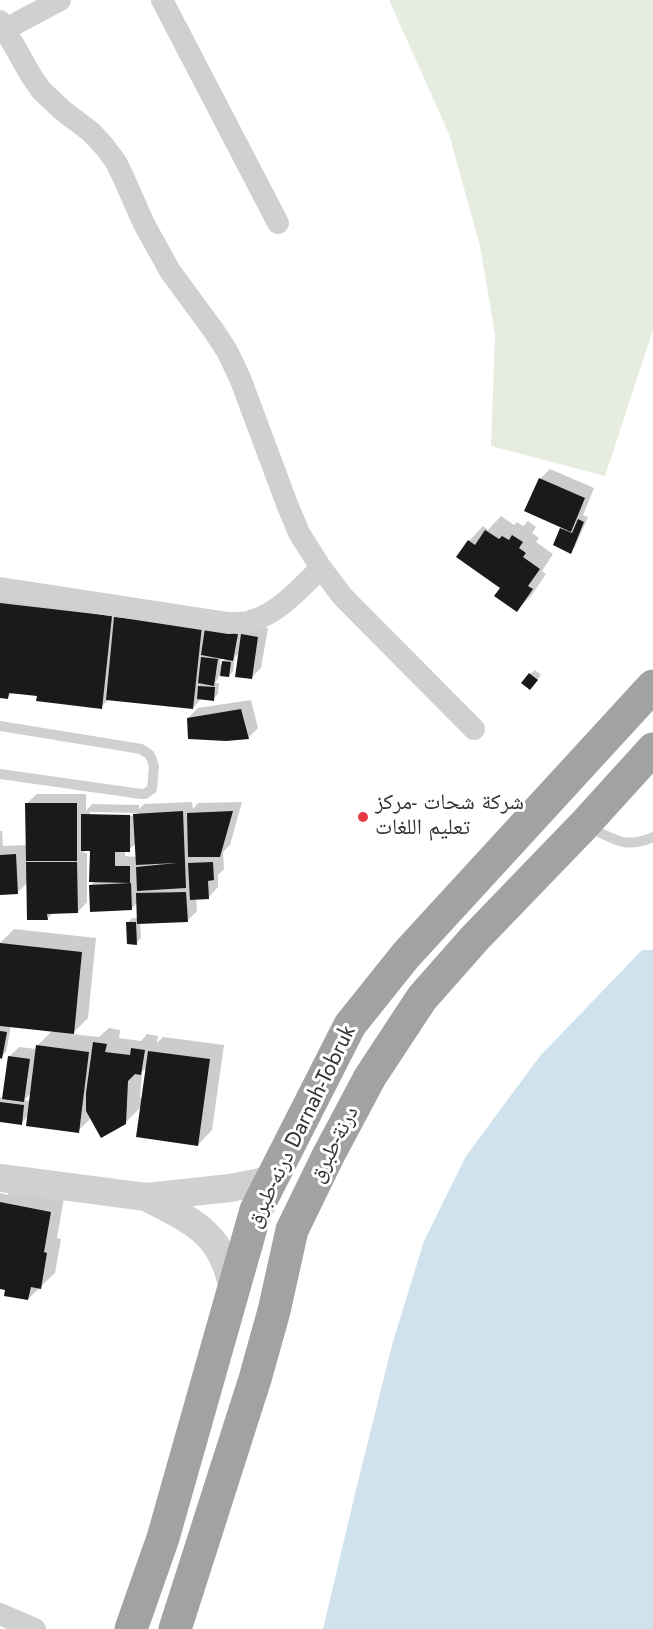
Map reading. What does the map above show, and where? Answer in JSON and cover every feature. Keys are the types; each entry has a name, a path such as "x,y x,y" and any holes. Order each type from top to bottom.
{"highway":[{"name":"درنه-طبرق Darnah-Tobruk","path":"131,1629 163,1538 256,1210 350,1025 406,955 653,686"},
{"name":"درنة-طبرق","path":"175,1629 258,1368 274,1311 292,1230 370,1077 422,998 475,938 584,825 653,749"}],"street":[{"path":"60,0 1,28 41,90 62,110 91,132 116,162 144,224 170,271 227,351 240,378 295,523 321,568 343,597 474,729"},
{"path":"162,0 278,223"},
{"path":"0,588 228,623 248,622 268,614 285,602 321,568"},
{"path":"0,1178 146,1197 230,1188 271,1180"},
{"path":"146,1197 190,1220 213,1240 230,1273 233,1291"},
{"path":"0,1614 35,1629"}],"lane":[{"path":"0,726 141,749 150,755 154,766 152,789 145,794 0,774"},
{"path":"584,825 619,842 634,843 653,837"}],"shaded area":[{"path":"389,0 653,0 653,330 605,476 491,446 495,334 480,246 449,134"}],"water":[{"path":"642,950 653,950 653,1629 323,1629 392,1345 424,1241 466,1156 540,1056"}],"building":[{"path":"539,478 585,498 571,532 524,511"},
{"path":"578,519 584,522 571,554 553,545 560,528 572,533"},
{"path":"485,530 499,539 502,536 509,540 512,535 523,542 519,548 526,553 523,557 540,569 528,586 533,589 517,612 494,596 500,588 456,557 468,540 475,545"},
{"path":"0,603 112,616 102,709 36,701 37,696 9,693 8,699 0,698"},
{"path":"114,617 202,626 193,709 106,700"},
{"path":"205,628 238,634 233,661 201,655"},
{"path":"241,634 258,637 252,679 235,677"},
{"path":"201,657 218,659 214,686 198,683"},
{"path":"222,661 231,662 229,677 220,676"},
{"path":"529,673 538,680 530,690 521,683"},
{"path":"198,686 215,687 214,701 197,699"},
{"path":"241,709 249,739 226,741 188,739 187,718"},
{"path":"25,803 77,803 77,861 26,861"},
{"path":"183,811 186,888 137,891 136,867 176,863 136,865 133,814"},
{"path":"233,811 220,857 188,857 187,813"},
{"path":"81,814 130,815 130,852 115,852 115,866 130,866 130,883 89,882 90,851 81,851"},
{"path":"16,854 18,894 0,895 0,855"},
{"path":"26,862 77,862 78,913 47,914 48,920 27,920"},
{"path":"213,862 214,880 208,881 209,899 190,900 188,863"},
{"path":"131,883 132,910 90,912 89,885"},
{"path":"186,892 188,922 137,924 136,893"},
{"path":"126,922 136,922 137,945 127,944"},
{"path":"0,943 82,952 74,1034 0,1026"},
{"path":"0,1031 7,1032 2,1059 0,1058"},
{"path":"93,1042 107,1044 105,1052 130,1055 131,1048 145,1050 141,1075 135,1074 128,1081 126,1124 101,1138 86,1111 86,1093"},
{"path":"36,1045 89,1052 79,1133 26,1126"},
{"path":"148,1051 210,1059 198,1146 136,1137"},
{"path":"8,1056 30,1059 24,1102 2,1099"},
{"path":"0,1102 24,1105 22,1125 0,1122"},
{"path":"0,1202 51,1212 41,1289 31,1287 28,1300 4,1296 5,1290 0,1289"}],"place":[{"name":"شركة شحات -مركز تعليم اللغات","path":"363,817"}]}
